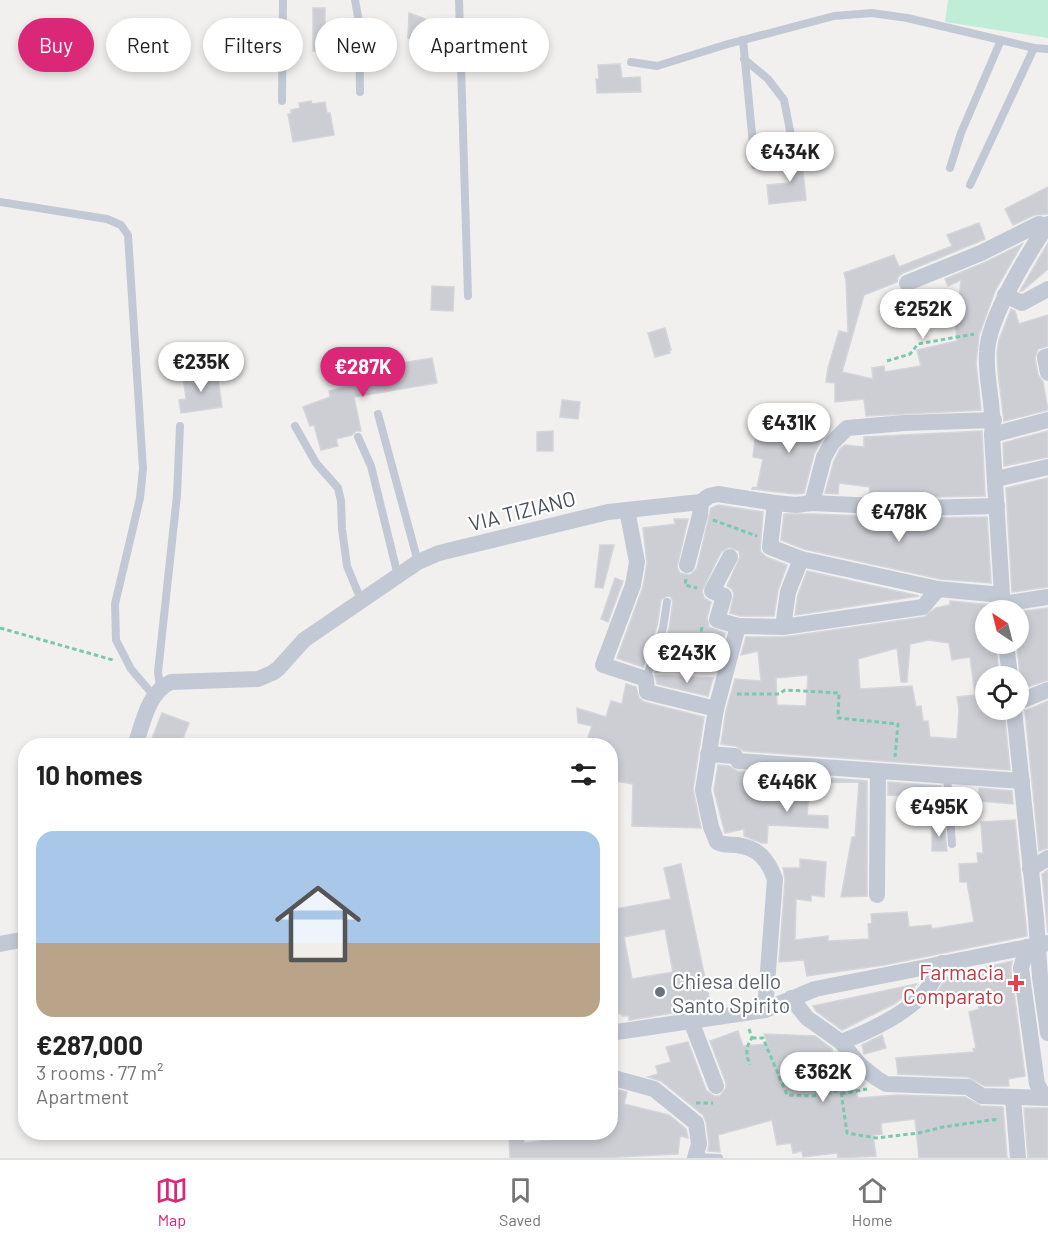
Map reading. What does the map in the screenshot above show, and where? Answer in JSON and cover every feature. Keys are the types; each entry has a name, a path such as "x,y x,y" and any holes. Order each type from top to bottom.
{"street":[{"path":"907,283 981,253 1039,224 1047,225 1005,295 986,351 993,428 1002,600"},
{"path":"1005,295 1022,303 1048,289"},
{"path":"1048,356 1045,357 1048,373"},
{"path":"812,503 824,457 832,443 847,428 904,423 993,428 1048,420"},
{"path":"996,479 1048,467"},
{"name":"VIA TIZIANO","path":"157,691 171,682 258,679 278,669 304,640 418,562 450,550 608,512 701,502 709,496 718,494 796,504 920,508 997,506"},
{"path":"687,566 701,502"},
{"path":"775,503 770,548 801,559 988,600"},
{"path":"627,510 637,562 633,585 603,665 646,680 647,692 718,701"},
{"path":"730,557 712,591 724,596 717,620 738,626 783,627 923,607 938,589"},
{"path":"783,627 788,592 801,559"},
{"path":"1025,600 1048,597"},
{"path":"738,626 718,701 703,790 711,827 717,842 747,846 760,853 769,864 775,879 765,1010"},
{"path":"1029,698 1048,690"},
{"path":"138,738 157,691"},
{"path":"1015,720 1038,945 1044,977 1048,1033"},
{"path":"708,754 735,756 738,761 1022,781"},
{"path":"877,895 886,771"},
{"path":"1030,869 1048,858"},
{"path":"618,1032 765,1010 815,989 1038,945"},
{"path":"1038,945 1021,968 1037,1084 1046,1098"},
{"path":"841,1042 871,1031 915,1001 928,989 942,963"},
{"path":"791,998 807,1018 841,1042 860,1065 886,1084 968,1087 982,1096 1046,1098"},
{"path":"691,1021 716,1086"},
{"path":"618,1079 654,1089 696,1123 699,1144 695,1158 682,1158"},
{"path":"1013,1098 1018,1158"}],"lane":[{"path":"282,102 283,0"},
{"path":"356,0 359,22 360,92"},
{"path":"459,0 468,296"},
{"path":"631,62 657,66 834,16 872,13 907,18 1034,48 1048,49"},
{"path":"743,40 755,165"},
{"path":"950,168 961,133 1001,40"},
{"path":"970,185 1034,48"},
{"path":"744,59 768,79 784,100 793,146"},
{"path":"1,203 107,219 121,225 128,235 143,469 140,498 115,604 116,640 131,669 157,691"},
{"path":"378,414 418,562"},
{"path":"157,691 177,495 180,426"},
{"path":"296,426 316,463 338,488 347,566 361,600"},
{"path":"358,437 371,466 398,576"},
{"path":"646,680 663,628 667,602"},
{"path":"947,776 952,844"},
{"path":"695,1158 718,1158"}],"path":[{"path":"887,361 910,354 918,344 977,334 990,337"},
{"path":"727,527 771,541"},
{"path":"687,566 685,585 712,591"},
{"path":"717,620 702,625 699,643 731,651"},
{"path":"0,628 108,658 131,669"},
{"path":"718,701 779,694 785,690 838,693 838,718 898,723 886,771"},
{"path":"744,1013 752,1038"},
{"path":"752,1038 763,1038 787,1095 813,1096 841,1090"},
{"path":"750,1065 746,1055 747,1044 752,1038"},
{"path":"841,1042 836,1049 847,1133 876,1138 1015,1117"},
{"path":"678,1108 680,1104 722,1102 716,1086"}],"green space":[{"path":"948,0 1048,0 1048,38 945,22"}],"building":[{"path":"313,8 325,8 325,18 315,18 315,51 313,51"},
{"path":"409,13 422,18 409,18 408,38"},
{"path":"620,64 622,78 640,77 641,92 597,93 598,65"},
{"path":"311,101 312,104 325,102 327,113 330,113 334,135 293,142 288,114 291,114 291,110 300,108 299,103"},
{"path":"801,151 806,200 769,204 767,185 789,183 786,153"},
{"path":"1048,187 1048,214 1034,215 1013,225 1005,209"},
{"path":"979,223 985,239 903,273 898,277 897,282 864,295 842,372 873,379 872,368 884,366 885,372 921,366 917,350 957,341 955,320 957,320 961,280 948,286 945,279 1022,244 995,291 979,335 976,363 981,410 866,416 864,399 835,402 835,383 826,382 839,331 848,333 844,273 894,255 899,267 952,246 947,235"},
{"path":"1048,243 1048,269 1020,291"},
{"path":"432,286 454,287 453,311 431,310"},
{"path":"1011,309 1015,311 1019,324 1048,315 1048,346 1038,349 1035,358 1038,375 1043,382 1048,410 1004,421 997,353 999,340"},
{"path":"665,328 670,353 655,357 648,333"},
{"path":"432,358 437,383 354,397 361,431 336,439 338,446 321,450 314,425 310,426 303,407 330,397 329,391 365,382 363,369"},
{"path":"217,371 222,407 181,413 179,400 186,399 183,376"},
{"path":"562,400 580,402 578,419 560,417"},
{"path":"776,414 810,418 811,426 813,418 825,419 823,437 814,454 804,493 752,489 757,488 763,459 753,457 755,440 773,442"},
{"path":"553,431 553,451 537,451 537,432"},
{"path":"982,431 985,496 869,495 870,487 839,483 838,494 825,493 834,461 840,449 845,445 864,447 864,437"},
{"path":"1048,431 1048,457 1004,466 1003,443"},
{"path":"1048,478 1048,587 1012,592 1006,488"},
{"path":"718,505 763,512 760,551 766,557 787,565 778,590 774,616 740,616 730,613 734,594 727,586 740,557 739,551 729,547 721,552 702,591 704,598 711,602 707,618 709,627 725,633 718,660 655,673 669,629 673,602 671,597 667,596 661,600 657,626 643,667 617,658 643,587 647,563 643,528 675,524 674,519 688,519 677,567 680,573 690,575 697,568 711,508"},
{"path":"784,514 920,518 987,517 991,583 940,579 804,549 781,540"},
{"path":"600,545 614,545 603,588 595,587"},
{"path":"807,571 919,596 795,615 798,595"},
{"path":"615,578 623,581 608,622 601,619"},
{"path":"950,601 975,603 975,654 997,654 998,666 975,666 975,695 975,720 1005,720 1010,770 744,751 736,746 721,744 726,711 735,679 761,681 758,651 741,655 746,637 784,637 924,617 936,608 950,605","holes":["929,640 949,643 952,660 970,657 975,695 957,697 959,710 957,739 930,737 928,721 923,721 921,706 916,707 912,686 860,689 858,659 897,648 901,682 907,682 910,644","808,675 806,706 777,705 776,678"]},
{"path":"1048,608 1048,680 1029,686 1029,666 1019,666 1018,654 1029,654 1029,611"},
{"path":"655,675 713,678 708,696 657,684"},
{"path":"626,684 636,687 639,698 644,702 704,717 693,789 701,828 632,826 633,784 618,781 618,738 588,738 592,726 578,723 577,708 606,717 611,701 622,704"},
{"path":"1048,701 1048,848 1039,851 1026,720 1029,720 1029,709"},
{"path":"162,713 189,723 183,738 152,738"},
{"path":"718,765 729,766 737,771 867,781 867,896 841,897 852,837 855,837 859,782 810,783 807,815 828,816 828,828 768,825 767,843 762,843 744,836 744,829 725,833 714,790"},
{"path":"888,782 941,786 942,799 888,795"},
{"path":"979,788 1012,791 1013,804 979,801"},
{"path":"1015,820 1027,936 884,965 807,976 804,960 779,962 785,880 783,868 800,868 800,859 826,862 824,897 811,895 811,901 796,899 795,940 828,936 828,941 869,939 868,924 872,923 871,914 907,912 909,927 931,925 932,929 974,922 967,882 960,882 959,864 978,863 977,853 983,853 981,822"},
{"path":"944,823 947,851 932,851 932,824"},
{"path":"681,864 711,1007 629,1020 629,1016 618,1014 618,909 671,899 664,868","holes":["665,929 673,972 632,979 624,937"]},
{"path":"1048,870 1048,933 1042,874"},
{"path":"1012,961 1011,969 1025,1076 1008,1079 1009,1086 985,1086 968,1077 898,1074 896,1058 974,1052 973,1049 976,1048 969,1012 979,1009 974,991 931,1001 947,977"},
{"path":"916,984 894,1004 842,1030 816,1011 813,1006"},
{"path":"738,1031 743,1046 768,1044 764,1034 815,1036 832,1049 834,1078 849,1072 858,1098 897,1095 965,1097 981,1106 1003,1107 1007,1158 919,1158 915,1119 881,1123 882,1134 873,1135 876,1156 838,1158 837,1153 803,1157 802,1151 793,1153 791,1143 777,1145 772,1120 718,1135 720,1152 708,1151 709,1143 703,1115 661,1081 648,1077 658,1074 656,1066 671,1062 666,1047 688,1042 706,1090 714,1096 720,1096 726,1088 726,1083 710,1041"},
{"path":"882,1035 886,1048 864,1054 862,1045"},
{"path":"618,1090 627,1092 624,1104 669,1115 686,1129 688,1138 680,1136 678,1154 597,1158 510,1158 509,1140 524,1140 524,1143 547,1140 618,1140"},
{"path":"1024,1108 1048,1108 1048,1158 1028,1158"}],"place":[{"name":"Farmacia Comparato","path":"1016,983"},
{"name":"Chiesa dello Santo Spirito","path":"660,992"}]}
